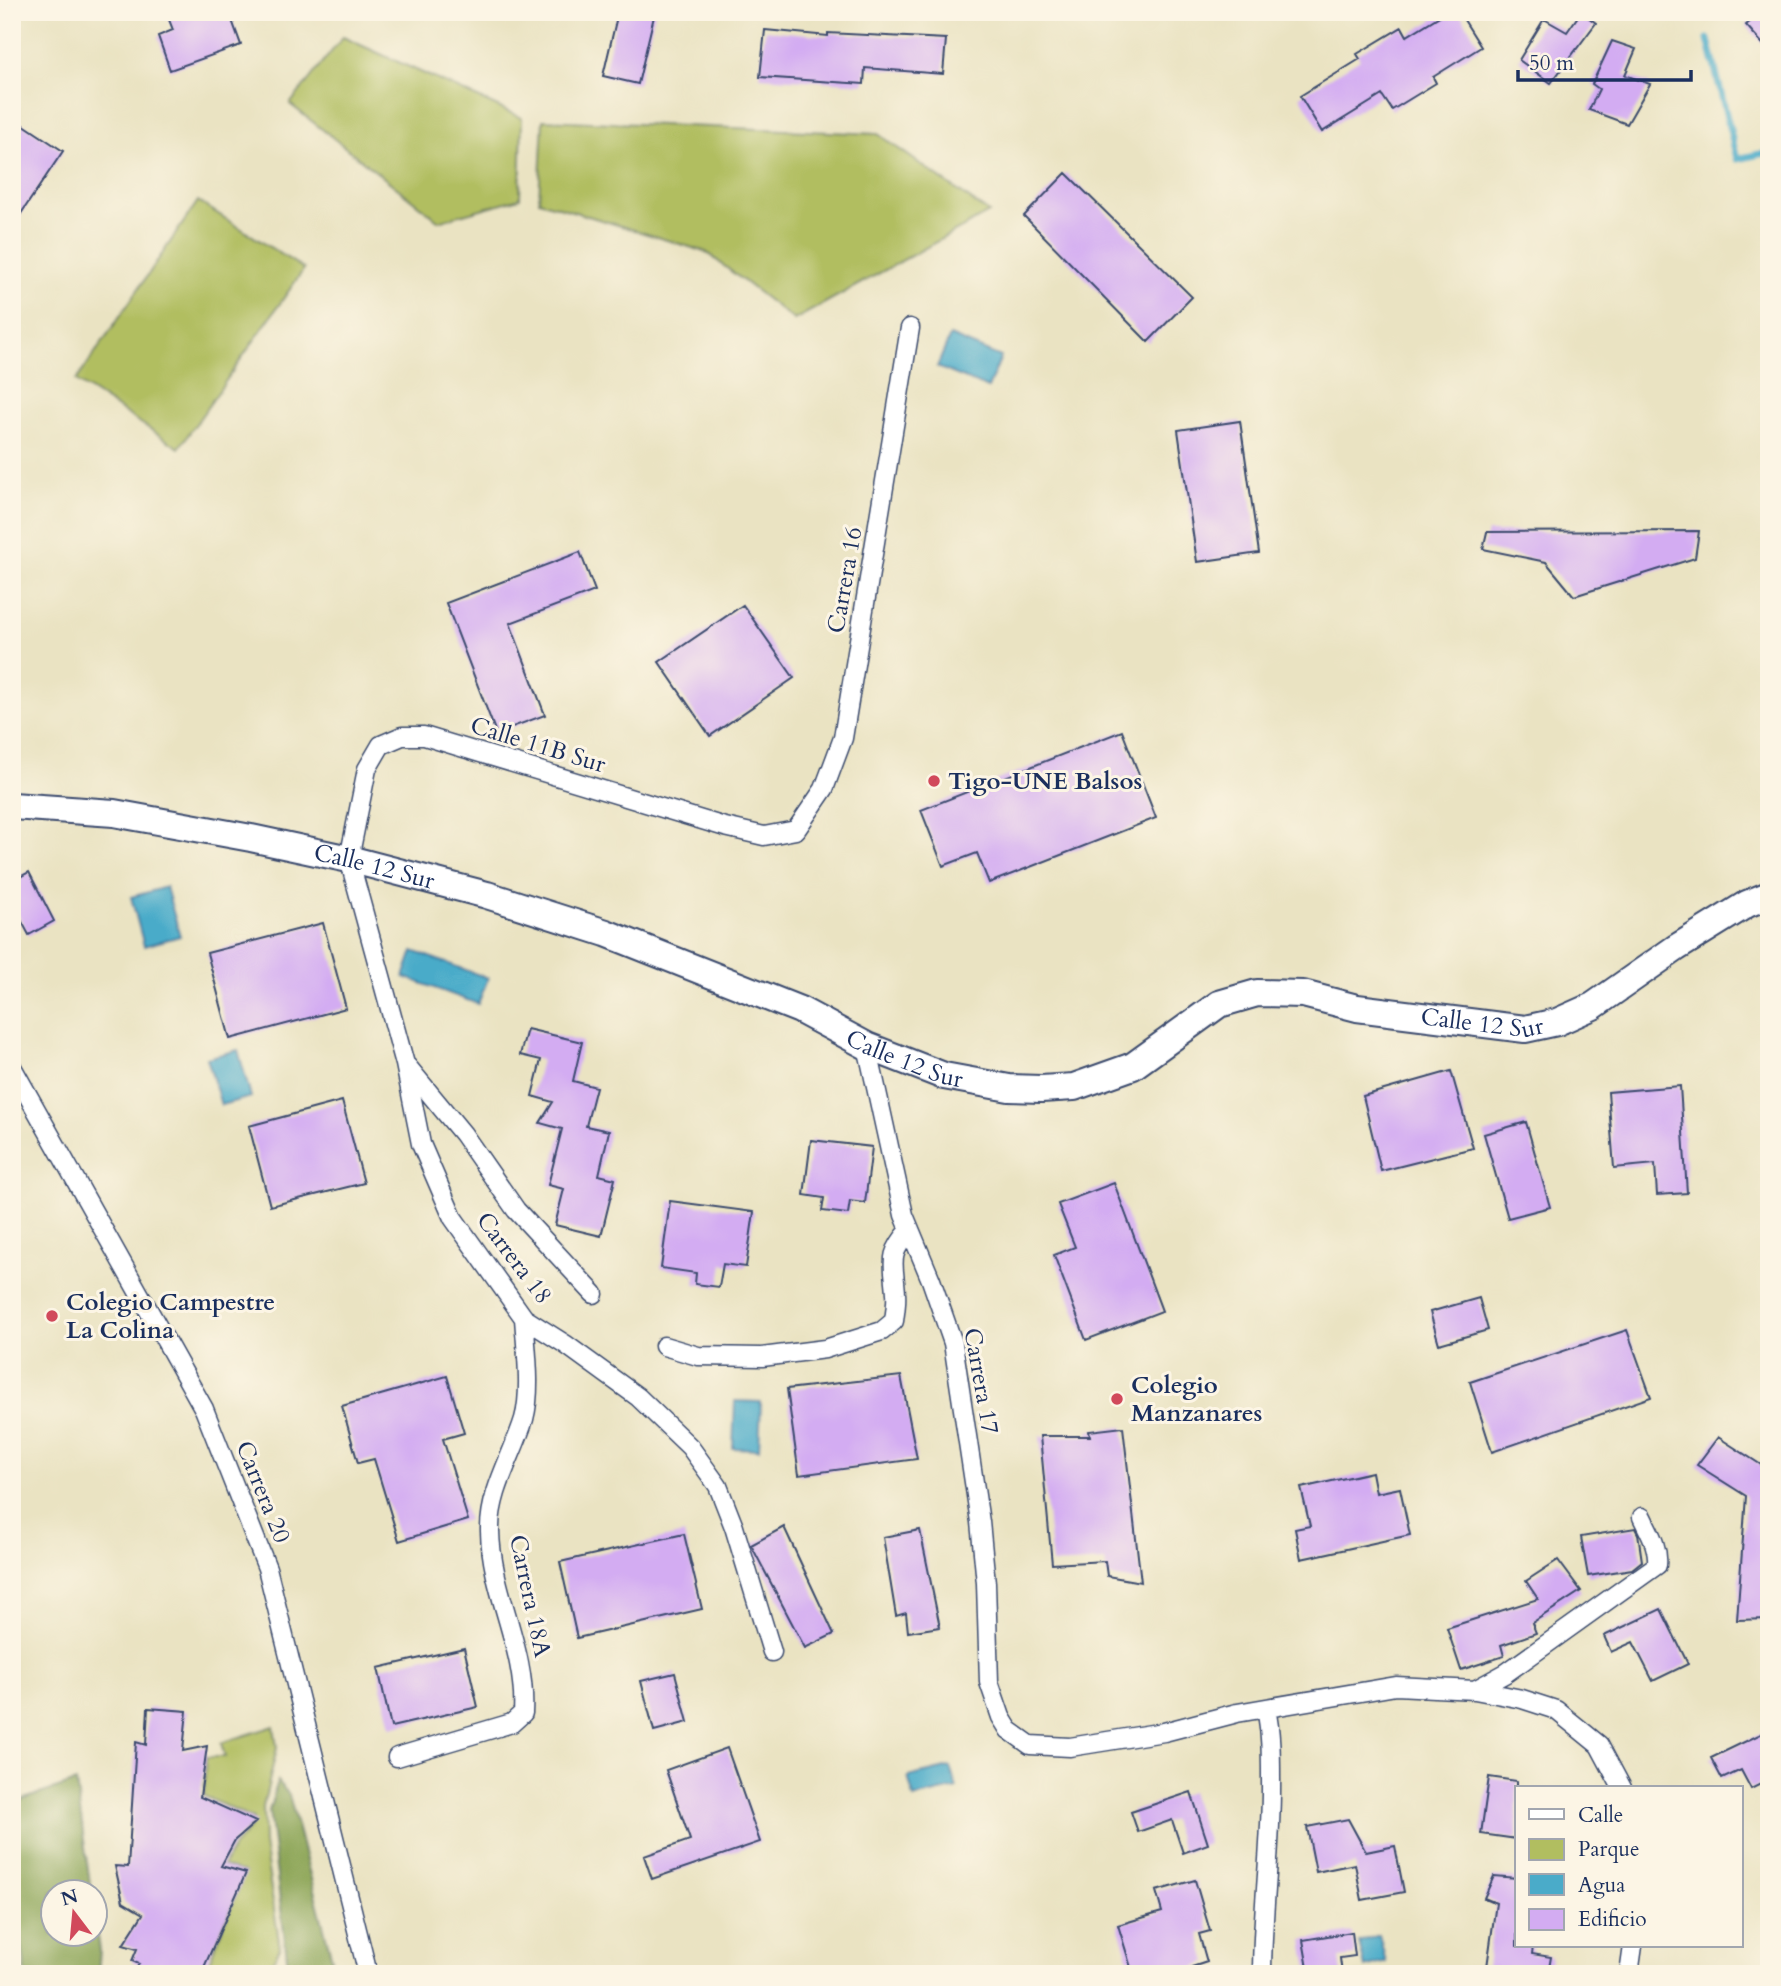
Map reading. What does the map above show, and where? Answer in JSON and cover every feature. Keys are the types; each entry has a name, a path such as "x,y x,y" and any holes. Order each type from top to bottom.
{"main road":[{"name":"Calle 12 Sur","path":"12,806 114,813 251,838 349,859 487,895 606,933 800,1010 867,1046 944,1076 1009,1088 1074,1087 1133,1066 1219,1004 1257,993 1303,994 1357,1008 1525,1029 1557,1022 1594,1006 1676,948 1747,904 1769,895"}],"street":[{"name":"Carrera 16","path":"796,830 824,789 843,738 910,328"},
{"name":"Calle 11B Sur","path":"349,859 367,769 382,745 402,736 424,736 751,833 764,836 796,830"},
{"name":"Carrera 18","path":"349,859 405,1064 421,1144 453,1218 524,1318 638,1397 690,1447 718,1486 734,1527 772,1651"},
{"name":"Carrera 17","path":"867,1046 898,1188 910,1230 953,1343 985,1571 989,1682 1001,1717 1009,1730 1030,1745 1070,1747 1164,1731 1237,1713 1266,1709"},
{"path":"405,1064 463,1134 516,1210 594,1294"},
{"name":"Carrera 20","path":"12,1067 204,1409 262,1556 277,1606 301,1713 368,1974"},
{"path":"664,1346 698,1356 761,1357 825,1349 882,1331 894,1321 896,1295 892,1264 897,1245 910,1230"},
{"name":"Carrera 18A","path":"397,1757 512,1723 523,1713 520,1660 503,1601 490,1530 495,1496 525,1417 528,1374 524,1318"},
{"path":"1475,1690 1506,1673 1657,1564 1658,1556 1654,1543 1642,1517"},
{"path":"1262,1974 1266,1872 1272,1824 1270,1729 1266,1709 1396,1686 1475,1690 1522,1699 1556,1710 1599,1745 1621,1786"},
{"path":"1629,1974 1633,1948"}],"green space":[{"path":"343,37 522,118 520,198 439,221 290,104"},
{"path":"543,120 878,134 989,213 794,320 706,252 539,201"},
{"path":"198,201 304,269 179,448 76,381"},
{"path":"274,1726 277,1748 263,1807 264,1844 280,1948 266,1974 204,1974 245,1873 223,1866 234,1846 251,1827 253,1819 204,1796 206,1757 225,1757 221,1743"},
{"path":"278,1781 289,1795 336,1974 289,1974 269,1811"},
{"path":"76,1782 89,1878 38,1878 38,1948 100,1948 98,1974 26,1974 21,1939 12,1803"}],"water":[{"path":"950,336 1001,357 988,388 937,367"},
{"path":"166,887 180,936 144,946 131,897"},
{"path":"413,951 488,978 478,1004 404,977"},
{"path":"238,1050 251,1097 221,1105 207,1058"},
{"path":"735,1401 761,1402 759,1449 733,1448"},
{"path":"950,1767 957,1788 914,1798 908,1777"},
{"path":"1379,1935 1386,1962 1365,1968 1359,1942"}],"building":[{"path":"166,12 229,12 241,45 170,70 158,36 173,30"},
{"path":"618,12 655,12 638,84 603,76"},
{"path":"1446,12 1459,12 1481,47 1433,77 1436,83 1392,110 1382,95 1322,132 1300,96 1360,59 1357,54 1402,27 1407,36"},
{"path":"1581,12 1596,23 1551,83 1519,60 1544,19 1567,32"},
{"path":"1762,12 1769,12 1769,51 1746,25"},
{"path":"765,30 828,36 828,33 946,39 943,74 865,68 864,84 760,77"},
{"path":"1612,41 1636,49 1625,75 1650,84 1627,124 1589,110 1599,89 1592,84"},
{"path":"12,117 63,151 12,227"},
{"path":"1066,173 1192,297 1148,342 1024,216"},
{"path":"1240,421 1259,553 1197,562 1178,430"},
{"path":"1699,531 1695,558 1574,596 1546,562 1483,549 1487,532"},
{"path":"580,552 595,591 510,623 545,715 496,733 446,603"},
{"path":"743,605 794,678 710,736 659,662"},
{"path":"1122,731 1156,818 989,883 977,853 943,866 921,810"},
{"path":"29,872 54,921 29,935 12,903 12,881"},
{"path":"323,923 346,1008 230,1039 207,953"},
{"path":"527,1029 582,1042 573,1081 596,1087 586,1126 609,1131 599,1175 615,1179 601,1236 555,1225 564,1189 548,1185 562,1129 540,1123 553,1102 532,1096 541,1060 520,1055"},
{"path":"1451,1071 1473,1148 1381,1171 1363,1096"},
{"path":"1680,1086 1687,1193 1657,1195 1655,1164 1614,1168 1608,1092"},
{"path":"342,1101 364,1183 270,1206 249,1126"},
{"path":"1526,1122 1550,1207 1508,1218 1484,1134"},
{"path":"811,1140 872,1147 865,1203 850,1201 848,1214 822,1211 824,1198 804,1195"},
{"path":"1114,1183 1162,1311 1086,1340 1054,1255 1075,1247 1058,1204"},
{"path":"670,1201 754,1212 746,1267 723,1264 719,1287 695,1284 696,1273 661,1268"},
{"path":"1479,1298 1488,1330 1439,1344 1430,1312"},
{"path":"1627,1330 1651,1397 1492,1452 1470,1382"},
{"path":"447,1376 464,1433 443,1439 468,1520 399,1541 374,1459 358,1463 342,1406"},
{"path":"901,1376 917,1459 799,1475 787,1389"},
{"path":"1123,1427 1141,1582 1107,1576 1105,1561 1052,1564 1040,1436 1090,1436 1089,1431"},
{"path":"1718,1437 1769,1470 1769,1619 1737,1620 1746,1496 1697,1465"},
{"path":"1372,1472 1376,1493 1400,1488 1410,1535 1301,1559 1295,1529 1310,1526 1301,1488"},
{"path":"784,1527 834,1634 805,1648 751,1545"},
{"path":"1635,1528 1642,1561 1632,1569 1588,1576 1581,1537"},
{"path":"920,1530 940,1627 908,1632 906,1613 896,1616 883,1537"},
{"path":"684,1534 702,1609 577,1638 560,1562"},
{"path":"1558,1560 1581,1591 1532,1623 1536,1633 1501,1645 1504,1656 1461,1670 1447,1628 1538,1599 1526,1581"},
{"path":"1661,1609 1688,1664 1653,1681 1633,1642 1611,1652 1604,1636"},
{"path":"464,1648 478,1707 391,1727 378,1668"},
{"path":"675,1673 688,1722 654,1731 641,1681"},
{"path":"148,1708 187,1711 183,1751 207,1746 200,1797 256,1822 235,1840 221,1866 246,1873 201,1974 133,1974 139,1964 132,1961 137,1949 123,1945 143,1914 123,1902 115,1866 128,1867 136,1742 146,1745"},
{"path":"1769,1730 1769,1780 1751,1789 1741,1770 1722,1779 1711,1758"},
{"path":"727,1748 760,1842 652,1879 644,1856 690,1840 666,1770"},
{"path":"1489,1777 1517,1781 1515,1839 1481,1834"},
{"path":"1191,1792 1208,1844 1183,1853 1172,1820 1138,1832 1131,1812"},
{"path":"1348,1819 1366,1852 1395,1846 1404,1892 1362,1900 1355,1864 1316,1872 1307,1827"},
{"path":"1494,1876 1515,1878 1515,1948 1533,1948 1532,1954 1551,1957 1548,1974 1486,1974 1496,1903 1484,1898"},
{"path":"1195,1880 1210,1931 1199,1934 1207,1962 1192,1967 1194,1974 1133,1974 1118,1925 1162,1912 1156,1891"},
{"path":"1352,1932 1355,1956 1340,1958 1342,1974 1309,1974 1303,1940"}],"waterway":[{"path":"1708,39 1737,159 1769,152"}],"place":[{"name":"Tigo-UNE Balsos","path":"934,781"},
{"name":"Colegio Campestre La Colina","path":"52,1316"},
{"name":"Colegio Manzanares","path":"1117,1399"}]}
